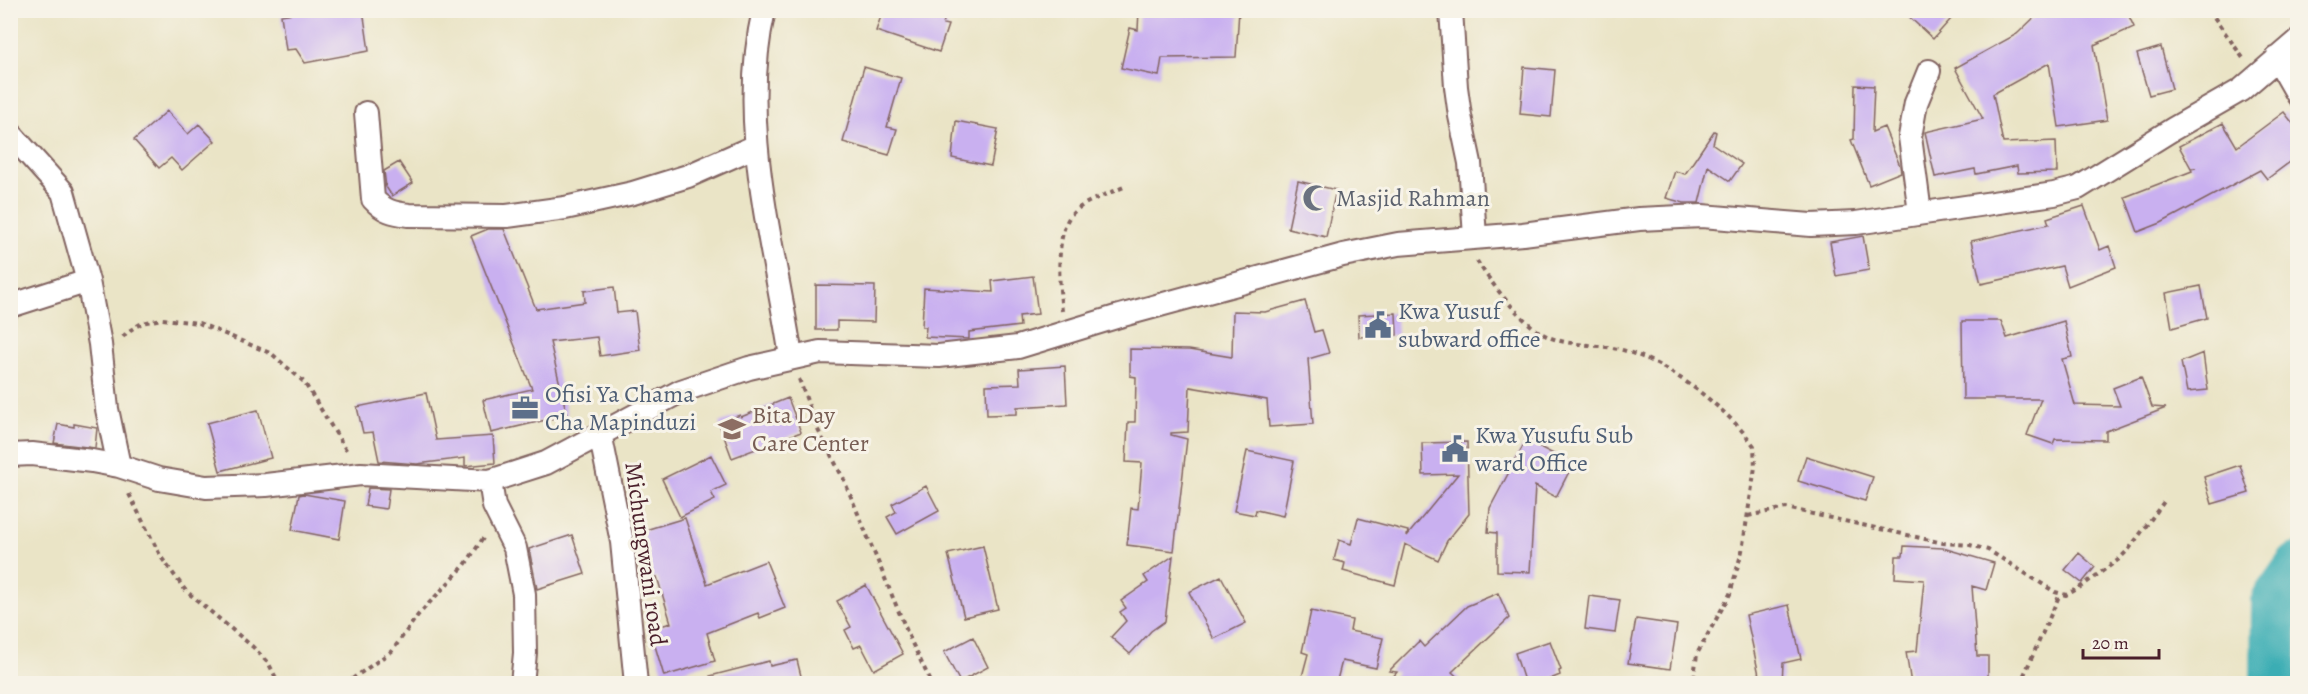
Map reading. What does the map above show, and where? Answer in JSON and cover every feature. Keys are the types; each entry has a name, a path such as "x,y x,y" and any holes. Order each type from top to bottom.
{"street":[{"path":"764,10 757,39 754,70 756,146 769,236 791,357"},
{"path":"1451,10 1459,106 1470,163 1469,238"},
{"path":"10,455 32,454 116,466 159,479 206,487 266,485 361,474 490,481 546,463 681,391 749,368 791,357 820,352 939,356 1018,347 1343,255 1398,244 1522,234 1638,219 1702,216 1811,225 1856,223 2054,194 2078,188 2241,90 2298,40"},
{"path":"2277,58 2298,94"},
{"path":"1920,213 1910,137 1916,104 1929,71"},
{"path":"366,113 373,199 381,208 409,215 507,216 565,208 633,193 688,177 756,146"},
{"path":"10,133 63,192 88,281 116,466"},
{"path":"10,306 88,281"},
{"name":"Michungwani road","path":"600,433 622,542 636,684"},
{"path":"490,481 494,506 515,548 524,594 525,653 522,684"}],"path":[{"path":"2209,10 2212,18 2245,60"},
{"path":"1070,331 1062,310 1059,287 1061,242 1065,227 1070,215 1081,207 1126,186"},
{"path":"1469,238 1492,283 1534,329 1569,344 1612,348 1637,354 1661,366 1700,392 1723,412 1754,446 1755,467 1742,551 1730,594 1697,654 1693,684"},
{"path":"102,364 127,332 142,323 162,319 199,323 272,354 304,382 361,474"},
{"path":"791,357 817,428 844,480 911,641 932,684"},
{"path":"116,466 161,557 186,591 253,647 269,664 279,684"},
{"path":"1748,516 1786,508 1924,539 1970,545 1988,550 2060,594 2066,594 2079,588 2129,549 2166,499"},
{"path":"345,684 392,651 418,615 465,565 499,517"},
{"path":"2019,684 2060,594"}],"building":[{"path":"299,10 363,10 369,51 305,63 296,49 286,50 281,15 299,12"},
{"path":"883,10 947,10 943,24 948,25 939,52 876,31"},
{"path":"1139,10 1239,10 1236,57 1162,58 1159,76 1121,68 1130,28 1138,30"},
{"path":"1902,10 1959,10 1933,39"},
{"path":"2042,10 2126,10 2134,27 2094,45 2107,120 2059,127 2049,63 1993,94 2003,143 2056,141 2057,172 2018,173 2017,166 1976,174 1975,169 1935,177 1925,132 1983,119 1955,68 2017,34"},
{"path":"2161,47 2172,89 2149,95 2137,54"},
{"path":"864,67 901,78 887,127 897,129 889,155 843,142"},
{"path":"1524,67 1555,70 1551,117 1520,114"},
{"path":"1855,85 1874,86 1872,132 1884,127 1901,172 1869,185 1851,140 1854,139"},
{"path":"167,111 188,134 199,124 215,141 182,170 171,158 159,168 134,140"},
{"path":"2284,112 2298,130 2298,156 2267,179 2260,170 2161,223 2138,232 2125,197 2196,168 2191,168 2179,146 2223,123 2237,147"},
{"path":"956,121 998,129 991,166 952,158"},
{"path":"1714,131 1716,132 1713,144 1742,164 1730,181 1708,166 1699,203 1684,203 1666,198 1675,171 1685,174"},
{"path":"399,162 413,183 392,196 386,187 384,171"},
{"path":"1298,181 1336,190 1326,237 1288,228"},
{"path":"2084,206 2100,250 2109,246 2116,267 2068,286 2062,266 1981,284 1971,241 2049,224 2047,218"},
{"path":"488,229 504,229 536,309 585,302 584,291 614,287 617,313 635,311 640,350 600,356 597,337 550,342 567,415 491,433 483,400 532,389 471,236"},
{"path":"1863,236 1869,270 1836,276 1830,242"},
{"path":"1033,276 1038,314 1019,316 1020,326 969,332 969,339 925,337 926,327 922,327 924,288 993,292 992,281"},
{"path":"816,285 875,286 874,322 837,321 837,330 816,330"},
{"path":"2201,286 2207,318 2172,328 2166,293"},
{"path":"1305,301 1314,332 1322,330 1329,353 1308,359 1313,424 1269,427 1267,400 1190,387 1188,432 1171,433 1171,435 1187,439 1174,551 1127,545 1131,508 1138,509 1142,463 1126,462 1128,422 1135,422 1136,377 1130,376 1130,349 1189,350 1232,357 1233,311 1265,312"},
{"name":"Kwa Yusuf subward office","path":"1396,313 1397,335 1359,337 1358,315"},
{"path":"1962,321 2001,321 2007,338 2064,321 2072,357 2062,359 2075,405 2120,406 2113,388 2141,377 2152,407 2166,408 2106,431 2106,440 2055,439 2053,444 2027,435 2041,399 1963,399"},
{"path":"2203,353 2208,390 2187,392 2181,362"},
{"path":"1065,366 1067,404 1017,407 1017,414 987,415 986,385 1020,384 1019,369"},
{"path":"426,393 436,440 493,436 495,463 465,466 465,458 417,464 379,461 373,432 363,433 357,407"},
{"path":"788,398 801,432 732,458 719,423 740,415 741,417"},
{"path":"258,410 271,458 220,471 207,423"},
{"path":"58,424 97,428 95,448 54,443"},
{"path":"1526,440 1573,464 1556,497 1535,486 1530,572 1497,571 1497,533 1488,532 1490,508"},
{"path":"1467,442 1469,514 1447,541 1438,560 1405,544 1395,585 1343,571 1345,563 1334,560 1339,540 1351,544 1358,518 1408,531 1407,536 1458,474 1423,475 1422,443"},
{"path":"1247,451 1294,461 1283,516 1256,510 1255,515 1234,511"},
{"path":"711,455 726,485 711,492 715,500 680,517 662,479"},
{"path":"1806,456 1873,477 1865,501 1798,481"},
{"path":"2240,465 2249,493 2212,504 2204,477"},
{"path":"926,486 939,511 897,534 887,517 896,512 892,504"},
{"path":"368,488 389,489 386,509 365,506"},
{"path":"299,495 345,501 339,539 292,530"},
{"path":"685,518 707,584 766,561 785,608 760,618 758,613 707,633 715,661 664,676 650,629 671,623 657,577 650,579 643,558 650,555 642,531"},
{"path":"572,535 585,574 537,589 529,549"},
{"path":"983,546 998,609 964,617 948,554"},
{"path":"1904,546 1943,548 1994,563 1986,590 1972,586 1977,656 1988,656 1988,684 1911,684 1906,652 1917,651 1924,580 1895,578 1896,556 1903,556"},
{"path":"2079,553 2095,567 2082,583 2065,570"},
{"path":"1173,556 1165,621 1151,631 1130,654 1111,637 1126,621 1120,612 1126,608 1121,601 1148,582 1144,576"},
{"path":"1221,576 1246,623 1214,639 1189,592"},
{"path":"866,585 903,654 874,670 861,645 854,648 845,630 851,627 837,601"},
{"path":"1498,593 1509,618 1452,672 1465,684 1387,684 1397,672 1389,671 1419,641 1424,647 1467,606"},
{"path":"1589,596 1620,600 1615,633 1585,629"},
{"path":"1789,605 1801,659 1783,663 1782,684 1761,684 1746,615"},
{"path":"1311,611 1352,620 1350,631 1383,638 1376,668 1342,661 1336,684 1300,684 1308,654 1302,652"},
{"path":"1636,619 1677,625 1670,669 1628,663"},
{"path":"973,637 988,667 960,682 944,652"},
{"path":"1550,641 1561,670 1560,675 1538,684 1525,684 1515,653"},
{"path":"797,660 803,684 711,684 710,676 769,661 770,666"}],"waterway":[{"path":"2273,684 2274,600 2298,566"}],"place":[{"name":"Masjid Rahman","path":"1316,198"},
{"name":"Kwa Yusuf subward office","path":"1378,325"},
{"name":"Ofisi Ya Chama Cha Mapinduzi","path":"525,408"},
{"name":"Bita Day Care Center","path":"732,429"},
{"name":"Kwa Yusufu Sub ward Office","path":"1455,449"}]}
